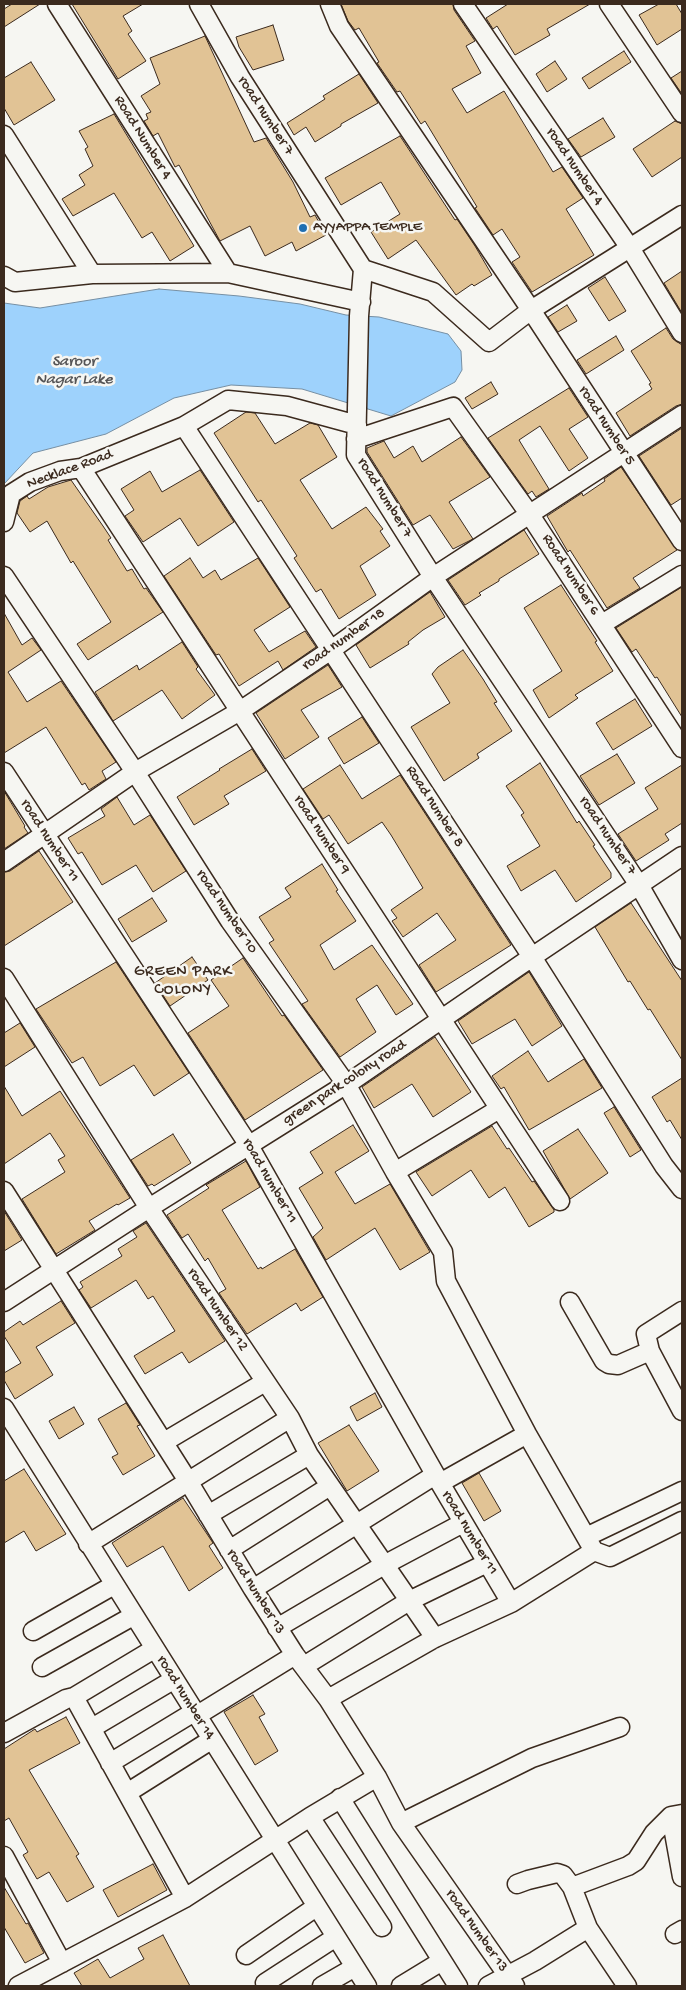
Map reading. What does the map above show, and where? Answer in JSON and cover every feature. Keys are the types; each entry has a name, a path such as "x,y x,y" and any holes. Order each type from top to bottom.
{"street":[{"name":"Road Number 4","path":"57,4 228,273"},
{"name":"road number 7","path":"199,4 240,77 364,269 360,309 356,455 433,577 639,885 682,960"},
{"name":"road number 5","path":"330,4 339,26 531,310 682,541"},
{"name":"road number 4","path":"463,4 630,248 682,333"},
{"path":"610,4 682,114"},
{"path":"4,135 92,274"},
{"path":"364,269 433,292 489,342 531,310 682,215"},
{"path":"4,276 16,282 92,274 228,273 360,309"},
{"name":"Necklace Road","path":"4,522 11,494 30,482 60,471 81,468 184,426 228,400 287,406 356,432"},
{"name":"Road number 6","path":"356,432 453,407 530,515 682,748"},
{"name":"road number 18","path":"4,862 135,772 240,711 433,577 682,415"},
{"name":"Road number 8","path":"184,426 532,957 664,1166 682,1189"},
{"name":"road number 9","path":"81,468 560,1201"},
{"path":"602,624 682,575"},
{"name":"road number 10","path":"4,576 135,772 230,920 346,1084 395,1172 443,1252 446,1281 527,1434"},
{"name":"road number 11","path":"4,772 248,1144 463,1523 511,1603"},
{"name":"green park colony road","path":"4,1302 248,1144 346,1084 682,856"},
{"name":"road number 12","path":"4,978 148,1208 290,1418 309,1455 435,1638"},
{"path":"395,1172 500,1108"},
{"name":"road number 13","path":"4,1192 164,1442 252,1590 299,1661 328,1699 377,1777 401,1823 511,1981"},
{"path":"570,1302 604,1361 609,1364 618,1365 650,1351"},
{"path":"682,1311 646,1334 650,1351 682,1410"},
{"path":"164,1442 265,1382"},
{"name":"road number 14","path":"4,1408 274,1841 367,1986"},
{"path":"88,1544 290,1418"},
{"path":"252,1590 356,1524 438,1479 527,1434 590,1544 610,1558 682,1521"},
{"path":"208,1515 309,1455"},
{"path":"229,1550 330,1486"},
{"path":"328,1699 435,1638 511,1603 590,1544 682,1491"},
{"path":"277,1628 384,1565 463,1523"},
{"path":"110,1763 195,1714 299,1661 409,1601 487,1563"},
{"path":"34,1631 114,1584"},
{"path":"42,1667 133,1616"},
{"path":"4,1733 66,1699 74,1697 154,1648"},
{"path":"92,1728 173,1680"},
{"path":"74,1697 185,1898"},
{"path":"401,1823 532,1758 620,1727"},
{"path":"127,1793 211,1740"},
{"path":"18,1986 185,1898 340,1798 377,1777"},
{"path":"340,1798 458,1986"},
{"path":"676,1815 682,1876"},
{"path":"572,1887 628,1866 636,1861 654,1833 676,1815"},
{"path":"310,1817 382,1927"},
{"path":"4,1856 62,1963"},
{"path":"517,1884 557,1873 563,1875 572,1887 588,1928 628,1986"},
{"path":"246,1955 316,1906"},
{"path":"488,1986 511,1981 535,1961 588,1928"},
{"path":"265,1983 336,1937"},
{"path":"401,1986 442,1961"},
{"path":"322,1986 355,1967"}],"water":[{"name":"Saroor Nagar Lake","path":"159,289 239,296 300,304 346,315 379,317 448,334 461,351 462,370 455,382 391,416 302,389 231,385 174,398 106,434 33,453 4,484 4,303 40,308"}],"building":[{"path":"12,4 40,4 4,27 4,9"},
{"path":"72,4 143,4 123,16 132,31 128,34 146,61 118,79"},
{"path":"341,4 453,4 454,10 475,41 466,46 481,73 452,89 467,113 504,91 553,172 562,167 583,198 566,209 594,255 532,292 512,262 520,257 502,229 493,235 475,208 477,207 425,121 421,124 400,91 397,92 377,63 379,62 359,28 355,30 348,21"},
{"path":"508,4 590,4 547,29 550,35 515,55 497,26 493,29 486,18"},
{"path":"659,4 676,4 682,14 682,29 657,45 639,15"},
{"path":"273,25 284,60 253,70 239,47 236,37"},
{"path":"205,36 254,142 266,138 293,182 310,217 315,215 326,235 296,251 292,242 265,256 250,226 220,241 179,165 175,167 158,133 153,136 144,121 148,119 146,114 151,112 141,96 160,84 150,58"},
{"path":"624,51 631,62 589,89 582,78"},
{"path":"555,61 567,79 547,92 536,74"},
{"path":"31,62 55,100 14,125 4,108 4,78"},
{"path":"682,71 682,94 671,78"},
{"path":"359,74 378,103 341,124 341,126 315,142 306,127 294,135 287,123 325,99 323,96"},
{"path":"114,114 194,246 170,261 152,232 142,238 114,193 73,216 62,199 85,185 79,175 93,166 85,149 88,147 79,131"},
{"path":"603,118 615,137 581,157 568,139"},
{"path":"675,121 682,124 682,157 652,177 633,149"},
{"path":"400,136 455,220 457,219 475,246 492,275 474,286 472,284 456,295 416,240 388,259 371,232 400,214 381,182 341,205 325,178"},
{"path":"682,271 682,313 664,283"},
{"path":"605,277 626,311 609,321 588,288"},
{"path":"567,305 577,321 558,332 548,317"},
{"path":"666,328 673,339 682,345 682,404 630,436 616,413 652,389 649,384 651,383 631,351"},
{"path":"616,336 624,350 586,374 577,360"},
{"path":"491,382 498,394 472,409 465,398"},
{"path":"569,388 588,417 569,429 588,458 569,471 540,426 519,440 549,489 536,497 532,491 528,494 488,438"},
{"path":"246,412 255,413 275,444 310,423 318,425 337,457 300,480 332,529 366,507 383,529 380,531 390,546 360,566 376,595 339,619 321,589 316,592 294,558 297,556 261,500 258,502 214,433"},
{"path":"682,428 682,498 671,505 639,456"},
{"path":"461,437 490,477 449,502 473,539 453,549 430,515 413,525 367,452 367,448 384,441 394,458 413,446 422,462"},
{"path":"621,467 677,550 633,578 640,588 607,608 570,550 568,552 547,516 582,493 583,496"},
{"path":"200,470 234,522 198,546 180,518 143,542 125,516 134,510 121,489 150,471 162,492"},
{"path":"71,480 111,538 108,540 127,571 132,569 144,589 146,588 163,612 88,660 77,644 111,622 73,561 71,563 47,521 30,532 17,513 20,501 27,496 29,499 48,487"},
{"path":"524,530 539,554 499,579 499,581 479,593 481,595 465,605 448,580"},
{"path":"190,558 203,578 215,570 221,580 258,558 290,607 254,630 269,652 305,631 316,647 283,670 278,661 239,686 219,654 216,655 164,576"},
{"path":"561,585 597,641 595,642 613,671 575,695 578,698 549,718 533,690 562,671 524,608"},
{"path":"682,587 682,717 657,677 655,678 636,649 632,652 616,628"},
{"path":"430,592 445,617 423,630 408,642 409,644 370,668 356,645"},
{"path":"4,613 22,645 32,638 41,650 8,672 27,702 61,681 116,762 102,771 106,779 89,790 85,783 82,785 46,727 4,753"},
{"path":"182,642 198,667 196,669 215,695 182,719 162,690 113,721 95,692 137,665 139,670"},
{"path":"463,650 497,702 494,703 512,731 477,754 479,758 444,781 411,727 450,703 432,674 438,667"},
{"path":"328,665 342,687 301,710 319,737 285,759 256,713"},
{"path":"635,699 652,726 613,750 596,723"},
{"path":"362,717 379,743 344,764 328,738"},
{"path":"252,749 266,771 224,796 229,804 194,825 177,797"},
{"path":"617,754 635,783 599,805 580,776"},
{"path":"540,763 577,823 579,821 595,845 593,846 611,873 611,878 576,902 555,870 521,891 507,866 540,846 521,815 524,813 506,786"},
{"path":"340,765 362,799 400,775 511,945 436,992 419,965 456,940 437,913 403,937 392,921 397,918 391,910 423,888 391,835 382,822 348,844 329,815 323,819 303,789"},
{"path":"682,765 682,823 665,834 669,840 636,861 618,834 658,809 645,788"},
{"path":"4,791 28,833 4,849"},
{"path":"117,797 134,825 150,815 186,871 153,892 136,865 102,885 82,852 78,854 68,838 105,816 101,809"},
{"path":"39,851 73,902 4,946 4,872 10,871"},
{"path":"322,864 338,890 336,891 356,921 320,945 334,970 372,945 413,1004 396,1015 377,985 356,999 376,1032 340,1057 302,1004 308,1001 269,943 274,940 259,917 291,897 285,888"},
{"path":"152,898 167,921 132,942 118,919"},
{"path":"631,903 682,981 682,1060 650,1009 648,1010 630,981 628,982 595,927"},
{"path":"192,957 208,980 170,1006 155,983"},
{"path":"243,958 282,1016 284,1015 323,1070 245,1120 188,1033 229,1006 211,980"},
{"path":"116,962 189,1073 154,1096 134,1065 100,1086 83,1057 72,1063 36,1009"},
{"path":"529,972 562,1026 532,1046 515,1019 472,1044 458,1021"},
{"path":"20,1023 35,1047 4,1067 4,1033"},
{"path":"435,1037 471,1092 433,1117 412,1084 374,1108 362,1087"},
{"path":"528,1051 548,1082 584,1059 602,1088 529,1130 504,1087 501,1089 492,1076"},
{"path":"682,1078 682,1140 670,1120 667,1122 652,1097"},
{"path":"4,1086 22,1116 60,1091 130,1198 89,1221 95,1230 56,1254 22,1199 65,1172 58,1160 65,1156 50,1133 4,1164"},
{"path":"614,1107 641,1150 630,1157 604,1113"},
{"path":"353,1125 369,1151 335,1172 355,1204 390,1184 430,1252 400,1270 375,1228 326,1260 313,1237 323,1228 299,1188 323,1173 310,1152"},
{"path":"492,1126 507,1149 509,1148 554,1210 554,1212 529,1227 505,1187 489,1198 471,1170 432,1196 416,1172"},
{"path":"578,1129 608,1173 570,1199 543,1151"},
{"path":"173,1134 191,1163 154,1186 152,1184 148,1186 131,1160"},
{"path":"246,1161 260,1187 222,1210 258,1269 261,1267 262,1269 295,1249 323,1297 301,1311 296,1303 247,1334 219,1293 226,1289 208,1258 205,1261 188,1234 182,1238 167,1215 209,1188 206,1185"},
{"path":"4,1211 22,1240 4,1251"},
{"path":"146,1223 225,1341 189,1363 182,1352 145,1374 134,1356 175,1331 153,1296 148,1299 136,1280 91,1308 79,1290 83,1287 80,1282 122,1256 118,1249 137,1237 133,1231"},
{"path":"61,1301 75,1323 36,1347 53,1375 15,1399 4,1380 4,1373 21,1363 4,1336 4,1332 20,1321 23,1325"},
{"path":"375,1393 382,1407 357,1421 350,1407"},
{"path":"126,1403 140,1425 137,1426 155,1456 123,1475 112,1457 118,1454 98,1419"},
{"path":"74,1407 84,1424 59,1439 49,1421"},
{"path":"349,1425 379,1471 347,1491 318,1443"},
{"path":"24,1469 66,1534 36,1551 24,1531 4,1543 4,1481"},
{"path":"479,1473 501,1511 484,1521 462,1483"},
{"path":"183,1498 213,1543 209,1546 223,1568 189,1591 163,1546 127,1567 112,1543"},
{"path":"253,1695 265,1714 259,1717 278,1751 255,1765 224,1712"},
{"path":"66,1717 80,1743 29,1770 79,1854 76,1856 94,1887 67,1902 49,1872 37,1879 23,1855 28,1852 9,1818 4,1821 4,1749 35,1729 37,1732"},
{"path":"153,1864 167,1890 118,1917 103,1890"},
{"path":"4,1887 26,1924 28,1923 44,1953 25,1963 4,1927"},
{"path":"163,1935 190,1986 82,1986 74,1973 98,1959 110,1978 144,1959 138,1948"}],"place":[{"name":"AYYAPPA TEMPLE","path":"303,228"}],"district":[{"name":"GREEN PARK COLONY","path":"183,982"}]}
